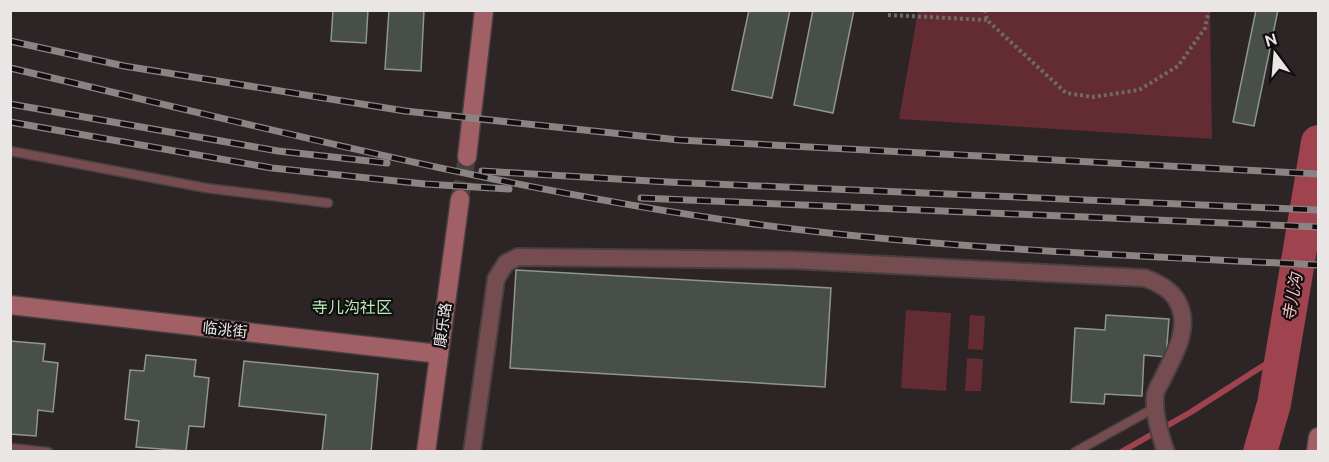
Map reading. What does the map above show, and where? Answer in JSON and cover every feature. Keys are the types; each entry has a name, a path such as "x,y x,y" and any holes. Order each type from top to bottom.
{"street":[{"path":"467,157 484,10"},
{"name":"康乐路","path":"426,452 460,199"},
{"path":"472,452 496,279 506,263 518,257 792,260 1145,278 1159,283 1171,292 1180,305 1184,320 1183,335 1155,395 1156,412 1165,450"},
{"name":"临洮街","path":"10,305 439,354"},
{"path":"1316,452 1318,437"}],"lane":[{"path":"10,152 206,188 328,203"},
{"path":"1075,452 1156,412"},
{"path":"10,448 48,452"}],"path":[{"path":"985,10 987,20 1066,93 1093,97 1138,90 1178,66 1205,28 1209,10"},
{"path":"888,15 987,20"}],"shaded area":[{"path":"918,11 1210,11 1212,139 899,119"},
{"path":"906,310 951,313 946,391 901,388"},
{"path":"970,315 985,316 983,350 968,349"},
{"path":"967,358 983,359 981,391 965,391"}],"building":[{"path":"333,10 368,10 366,43 331,41"},
{"path":"389,10 424,10 421,71 385,69"},
{"path":"749,10 790,10 772,98 732,90"},
{"path":"813,10 854,10 833,113 794,105"},
{"path":"1256,10 1278,10 1254,126 1233,122"},
{"path":"516,270 831,288 825,387 510,368"},
{"path":"1106,315 1169,319 1166,357 1144,355 1142,396 1105,394 1104,404 1071,402 1075,328 1105,330"},
{"path":"10,341 45,344 43,361 58,363 53,412 38,410 36,436 10,434"},
{"path":"146,355 196,360 194,376 209,378 204,427 189,426 186,451 136,447 139,421 125,419 130,370 144,371"},
{"path":"244,361 378,374 371,452 322,452 326,415 239,406"}],"waterway":[{"name":"寺儿沟","path":"1260,452 1274,404 1318,142"},
{"path":"1121,452 1191,412 1283,353"}],"tunnel":[{"path":"460,199 467,157"}],"railway":[{"path":"10,41 124,66 405,111 679,140 1318,174"},
{"path":"10,68 377,154 654,209 747,223 889,239 1104,254 1318,265"},
{"path":"10,104 278,151 387,163"},
{"path":"10,122 272,168 425,184 509,189"},
{"path":"482,171 668,182 1318,210"},
{"path":"641,198 1318,227"}],"district":[{"name":"寺儿沟社区","path":"352,307"}]}
